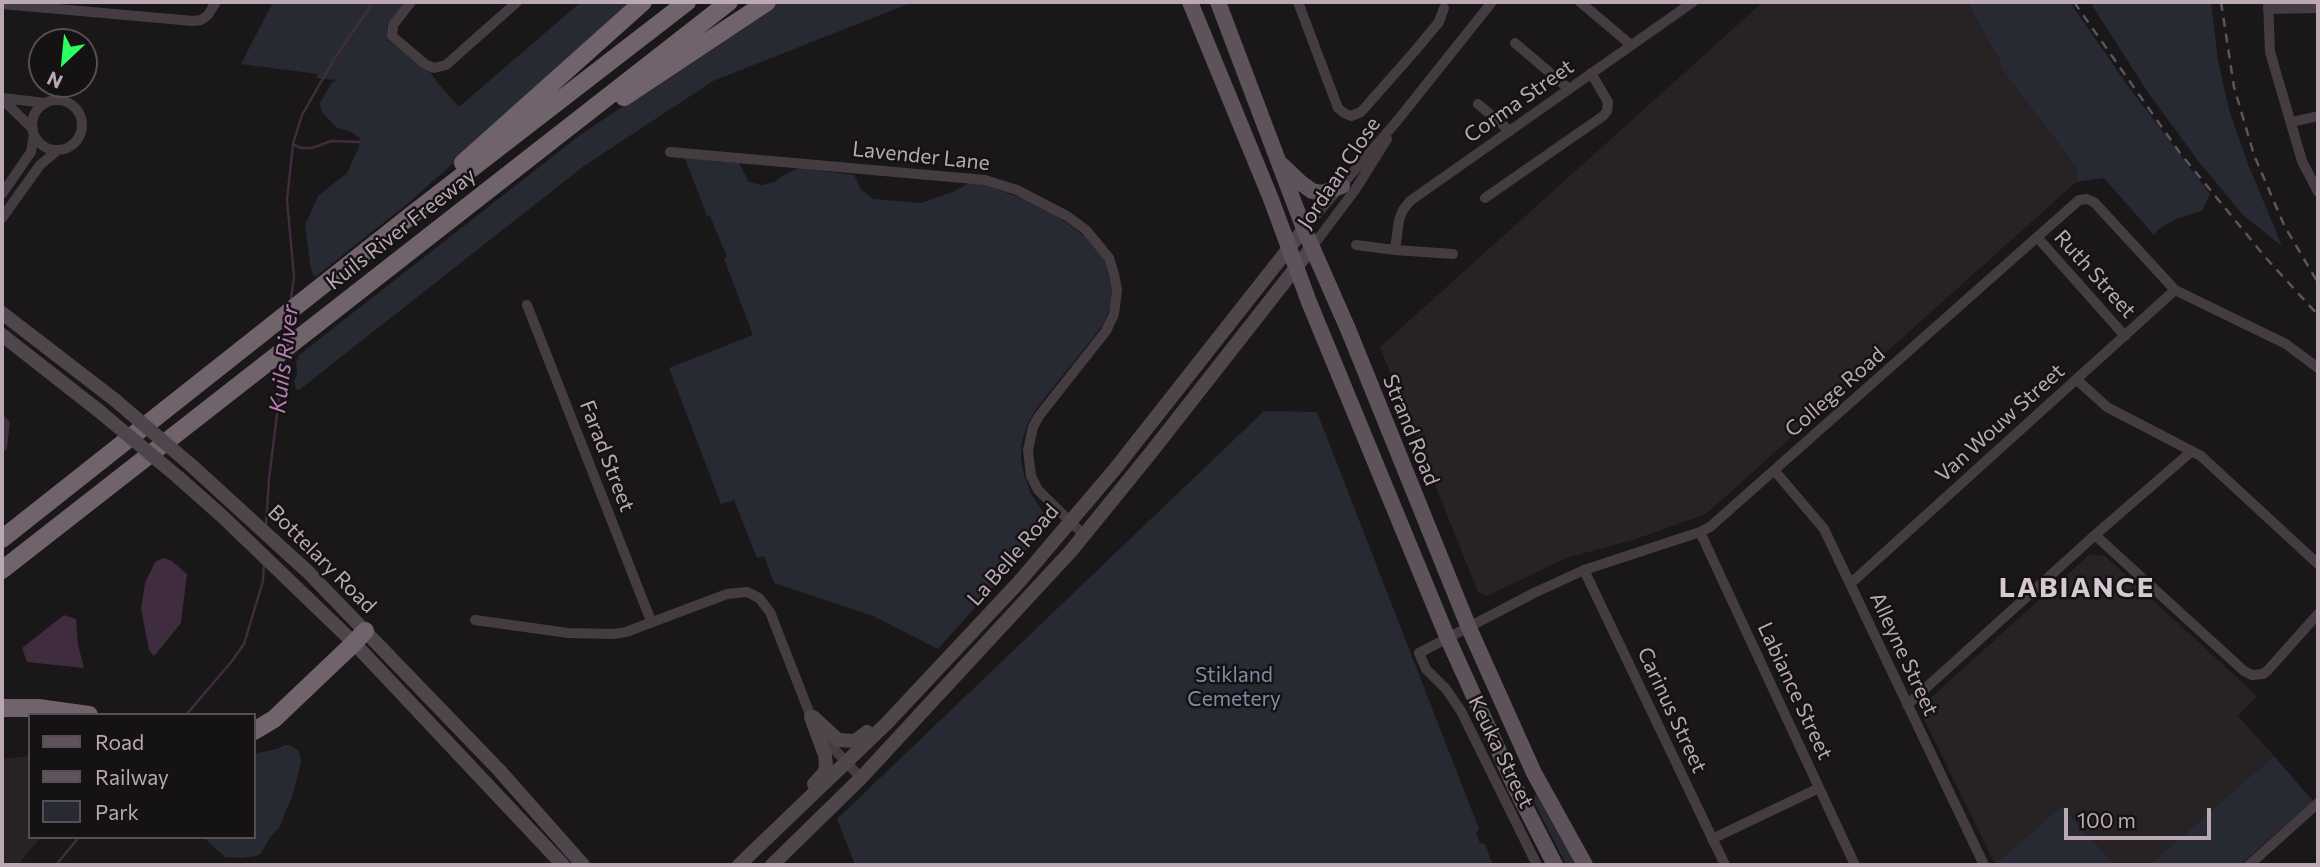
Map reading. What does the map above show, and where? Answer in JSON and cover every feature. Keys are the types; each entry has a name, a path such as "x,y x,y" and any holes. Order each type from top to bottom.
{"highway":[{"path":"414,213 436,187 643,2"},
{"name":"Kuils River Freeway","path":"2,539 414,213 687,2"},
{"name":"Kuils River Freeway","path":"2,570 729,2"},
{"path":"565,131 595,116 767,2"},
{"path":"256,730 274,719 360,637"},
{"path":"2,708 38,708 74,713"}],"main road":[{"path":"1190,2 1448,639 1515,787 1555,865"},
{"name":"Strand Road","path":"1218,2 1304,229 1348,329 1502,706 1534,773 1585,865"},
{"path":"1280,163 1312,191 1322,193 1342,186"},
{"name":"La Belle Road","path":"739,865 887,723 967,639 1115,469 1304,229"},
{"name":"La Belle Road","path":"772,865 862,778 1084,535 1312,247"},
{"name":"Bottelary Road","path":"2,313 115,400 228,497 308,572 360,637 563,865"},
{"name":"Bottelary Road","path":"2,335 178,477 301,590 360,637 499,770 581,862"},
{"path":"810,715 835,739 842,741 855,741 871,728 887,723"},
{"path":"804,804 826,766 825,755 810,715"}],"street":[{"path":"2,4 193,21 208,15 216,2"},
{"path":"411,2 393,24 392,36 425,64 434,68 446,65 517,2"},
{"path":"1298,2 1338,108 1351,116 1361,112 1414,52 1439,22 1444,8"},
{"name":"Jordaan Close","path":"1304,229 1397,121 1492,2"},
{"path":"1580,2 1631,45"},
{"name":"Corma Street","path":"1395,250 1399,220 1410,201 1691,2"},
{"path":"2318,8 2268,5 2270,52 2302,161 2318,192"},
{"path":"1515,43 1569,89"},
{"path":"1485,198 1604,116 1608,102 1591,73"},
{"path":"2,99 17,102 46,103 54,100 69,103 82,121 80,135 76,141 71,146 58,150 40,165 2,218"},
{"path":"2,99 44,146 58,150"},
{"path":"2,194 31,152 35,114 46,103"},
{"path":"1478,104 1510,131"},
{"path":"2292,122 2318,116"},
{"name":"Jordaan Close","path":"1312,247 1355,190 1397,121"},
{"name":"Lavender Lane","path":"670,152 985,180 1017,190 1067,216 1086,230 1109,258 1115,274 1117,290 1114,314 1106,331 1039,416 1030,435 1028,450 1031,476 1038,490 1084,535"},
{"name":"College Road","path":"1448,639 1534,593 1584,570 1710,527 2075,203 2083,199 2091,200 2175,290"},
{"name":"Ruth Street","path":"2037,237 2125,336"},
{"path":"1356,245 1453,254"},
{"path":"2175,290 2286,344 2318,368"},
{"name":"Van Wouw Street","path":"1850,584 2175,290"},
{"name":"Farad Street","path":"527,304 651,621"},
{"path":"2077,380 2106,407 2209,462 2318,562"},
{"path":"1907,705 2192,451"},
{"name":"Alleyne Street","path":"1773,470 1824,529 1984,865"},
{"name":"Labiance Street","path":"1700,532 1855,865"},
{"path":"2095,535 2244,671 2252,675 2263,674 2268,670 2318,614"},
{"name":"Carinus Street","path":"1584,570 1725,865"},
{"path":"475,620 599,635 626,632 727,594 742,591 754,594 770,612 810,715 822,736 862,778"},
{"name":"Keuka Street","path":"1448,639 1419,653 1422,662 1457,704 1537,865"},
{"path":"1712,839 1819,788"},
{"path":"2249,865 2318,803"}],"shaded area":[{"path":"1763,2 1967,2 2002,65 2000,66 2077,168 2076,182 1706,514 1633,540 1566,558 1487,596 1478,592 1380,347"},
{"path":"2,414 10,422 7,449 2,453"},
{"path":"2090,554 2105,556 2257,696 2238,716 2274,756 2149,865 2115,865 2062,806 1995,864 1923,717 1926,702"},
{"path":"164,558 172,561 187,574 181,623 154,656 149,650 141,609 145,583 155,562"},
{"path":"64,615 76,619 78,645 84,668 27,662 22,648"},
{"path":"28,756 28,839 39,839 18,865 2,865 2,759"}],"green space":[{"path":"273,2 405,2 387,26 388,40 431,73 459,107 581,2 630,2 565,64 406,205 315,277 311,270 305,225 318,196 347,173 359,147 360,138 337,128 321,111 320,103 336,80 316,78 318,74 241,64"},
{"path":"779,2 913,2 713,81 584,166 299,390 296,389 294,381 299,355 580,135"},
{"path":"1967,2 2070,2 2128,86 2210,194 2202,211 2176,219 2160,228 2154,235 2104,178 2076,182 2077,168 1999,65 2002,65"},
{"path":"2090,2 2211,2 2218,61 2230,113 2282,246 2244,216 2199,162 2149,94"},
{"path":"685,158 739,163 749,182 762,185 775,182 799,168 854,175 861,189 873,199 921,203 969,183 982,184 1052,212 1085,237 1104,259 1112,287 1110,307 1103,325 1036,409 1022,442 1024,475 1031,494 1045,515 1046,528 938,649 873,616 774,583 764,556 757,558 734,500 721,504 669,368 753,335 724,259 727,257 710,216 707,216"},
{"name":"Stikland Cemetery","path":"1264,411 1317,412 1479,829 1476,833 1480,843 1485,844 1493,865 855,865 837,819"},
{"path":"289,745 299,751 301,762 293,794 279,828 256,856 225,857 205,839 256,839 256,754"},
{"path":"2274,756 2313,801 2240,865 2149,865"},
{"path":"1536,794 1576,865 1566,865 1533,800"},
{"path":"2062,806 2115,865 1992,865 1995,864"}],"waterway":[{"name":"Kuils River","path":"291,299 294,277 287,200 293,144 302,115 333,61 373,2"},
{"path":"294,145 312,148 331,141 359,142"},
{"name":"Kuils River","path":"287,338 288,323"},
{"name":"Kuils River","path":"266,525 284,358"},
{"name":"Kuils River","path":"188,713 244,644 263,581 264,563"},
{"name":"Kuils River","path":"56,865 77,839"}],"railway":[{"path":"2074,2 2180,153 2266,258 2318,315"},
{"path":"2221,2 2234,87 2254,155 2284,225 2318,283"}],"district":[{"name":"LABIANCE","path":"2077,588"}]}
